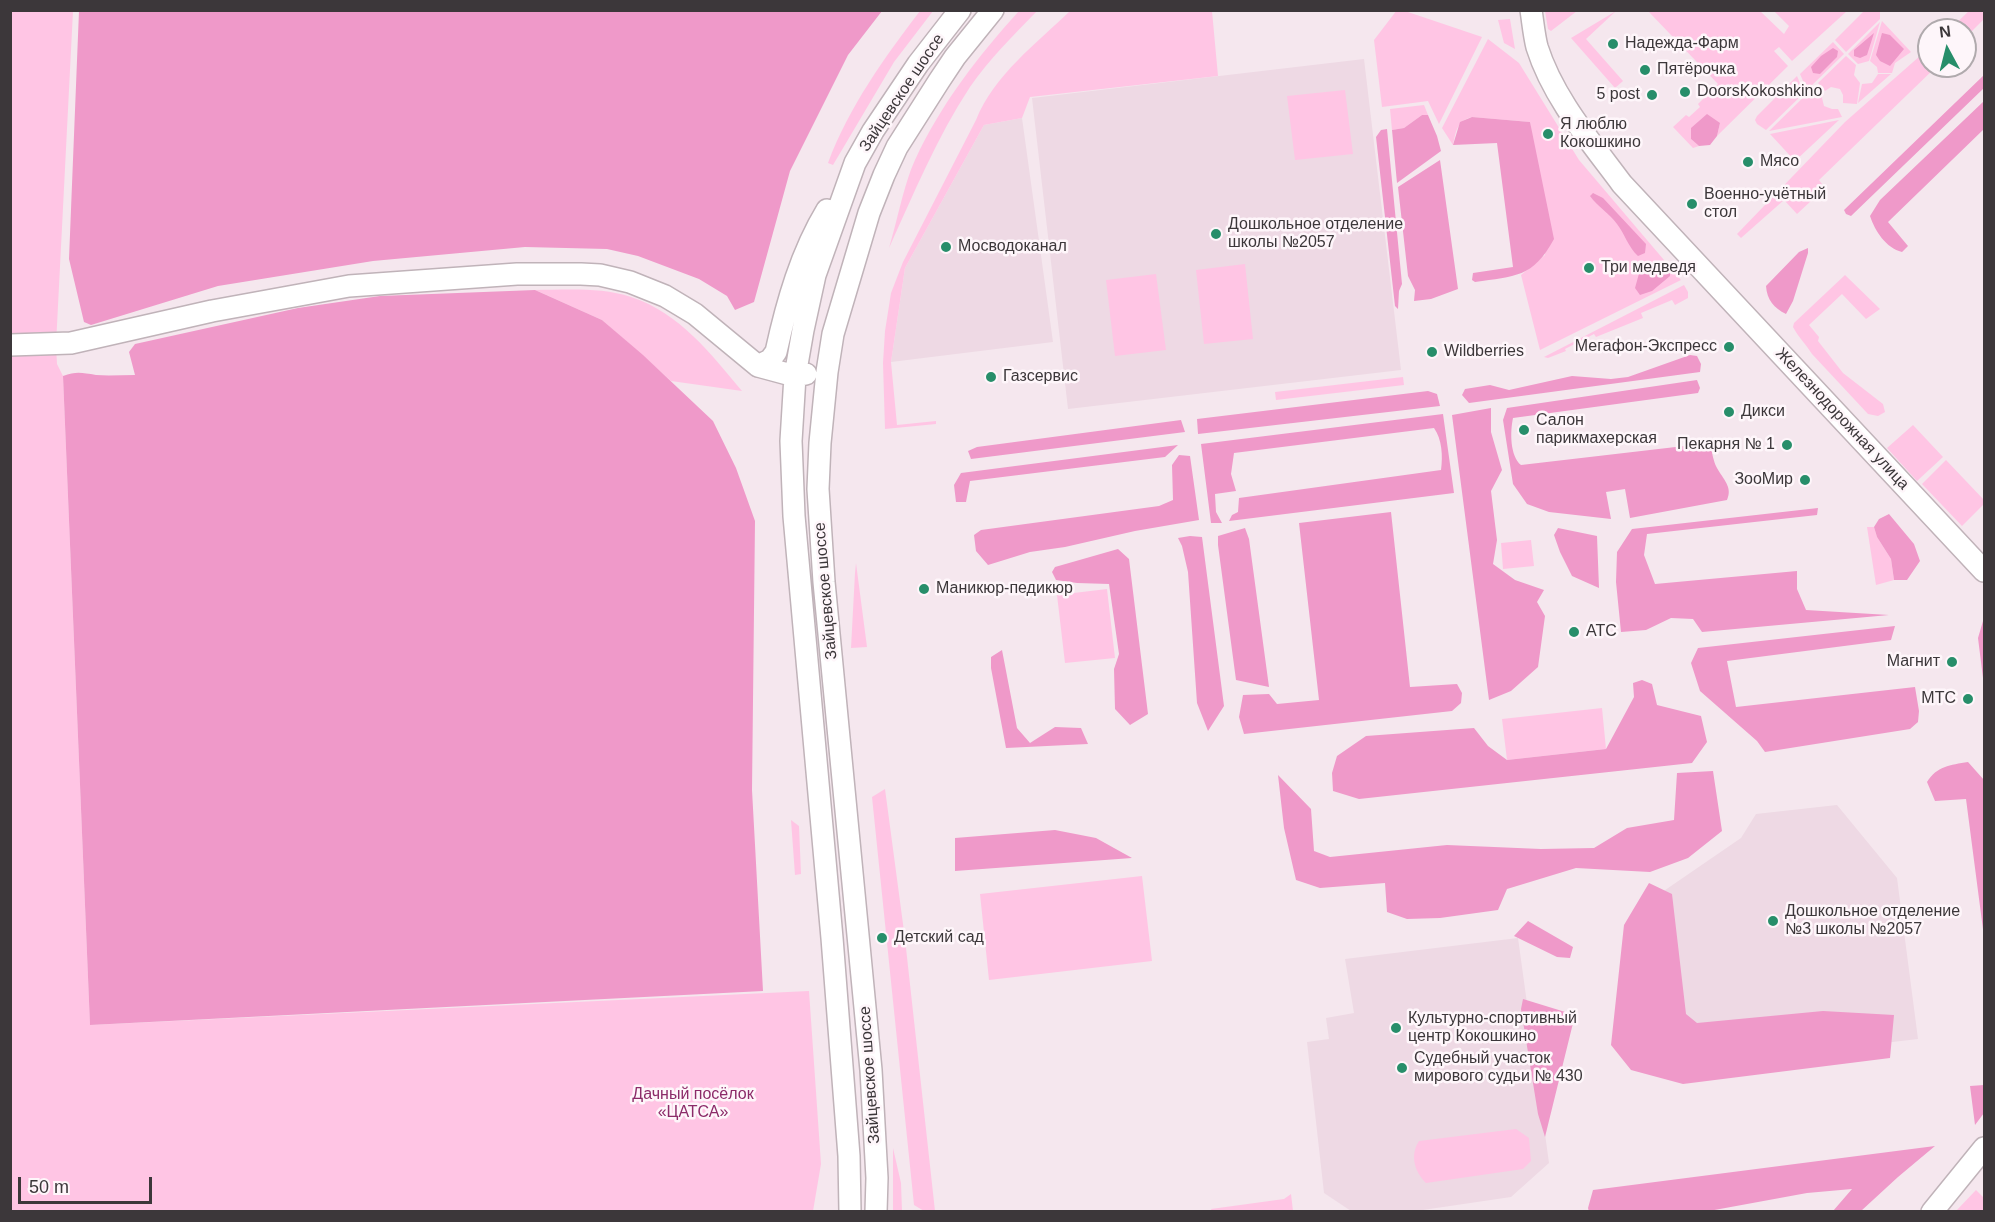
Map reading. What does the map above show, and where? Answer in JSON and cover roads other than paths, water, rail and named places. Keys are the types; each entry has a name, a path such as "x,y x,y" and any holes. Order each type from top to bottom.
{"main road":[{"name":"Зайцевское шоссе","path":"850,1212 849,1156 832,938 794,516 791,441 795,376 802,330 815,275 855,163 912,73 960,10"},
{"name":"Зайцевское шоссе","path":"876,1212 877,1178 871,1070 825,593 818,489 820,443 833,334 869,213 897,147 955,57 993,10"},
{"name":"Железнодорожная улица","path":"1531,10 1538,50 1572,117 1622,184 1984,572"},
{"path":"758,366 770,360 776,352 808,244 855,163"},
{"path":"10,345 71,343 212,311 349,286 517,274 600,275 630,282 665,296 695,314 758,366 795,376 815,372 820,368 826,358 833,334"},
{"path":"795,376 803,386 810,403 818,489"},
{"path":"1932,1212 1984,1148"}],"place":[{"name":"Надежда-Фарм","path":"1613,44"},
{"name":"Пятёрочка","path":"1645,70"},
{"name":"DoorsKokoshkino","path":"1685,92"},
{"name":"5 post","path":"1652,95"},
{"name":"Я люблю Кокошкино","path":"1548,134"},
{"name":"Мясо","path":"1748,162"},
{"name":"Военно-учётный стол","path":"1692,204"},
{"name":"Дошкольное отделение школы №2057","path":"1216,234"},
{"name":"Мосводоканал","path":"946,247"},
{"name":"Три медведя","path":"1589,268"},
{"name":"Мегафон-Экспресс","path":"1729,347"},
{"name":"Wildberries","path":"1432,352"},
{"name":"Газсервис","path":"991,377"},
{"name":"Дикси","path":"1729,412"},
{"name":"Салон парикмахерская","path":"1524,430"},
{"name":"Пекарня № 1","path":"1787,445"},
{"name":"ЗооМир","path":"1805,480"},
{"name":"Маникюр-педикюр","path":"924,589"},
{"name":"АТС","path":"1574,632"},
{"name":"Магнит","path":"1952,662"},
{"name":"МТС","path":"1968,699"},
{"name":"Дошкольное отделение №3 школы №2057","path":"1773,921"},
{"name":"Детский сад","path":"882,938"},
{"name":"Культурно-спортивный центр Кокошкино","path":"1396,1028"},
{"name":"Судебный участок мирового судьи № 430","path":"1402,1068"}],"park label":[{"name":"Дачный посёлок «ЦАТСА»","path":"693,1104"}]}
